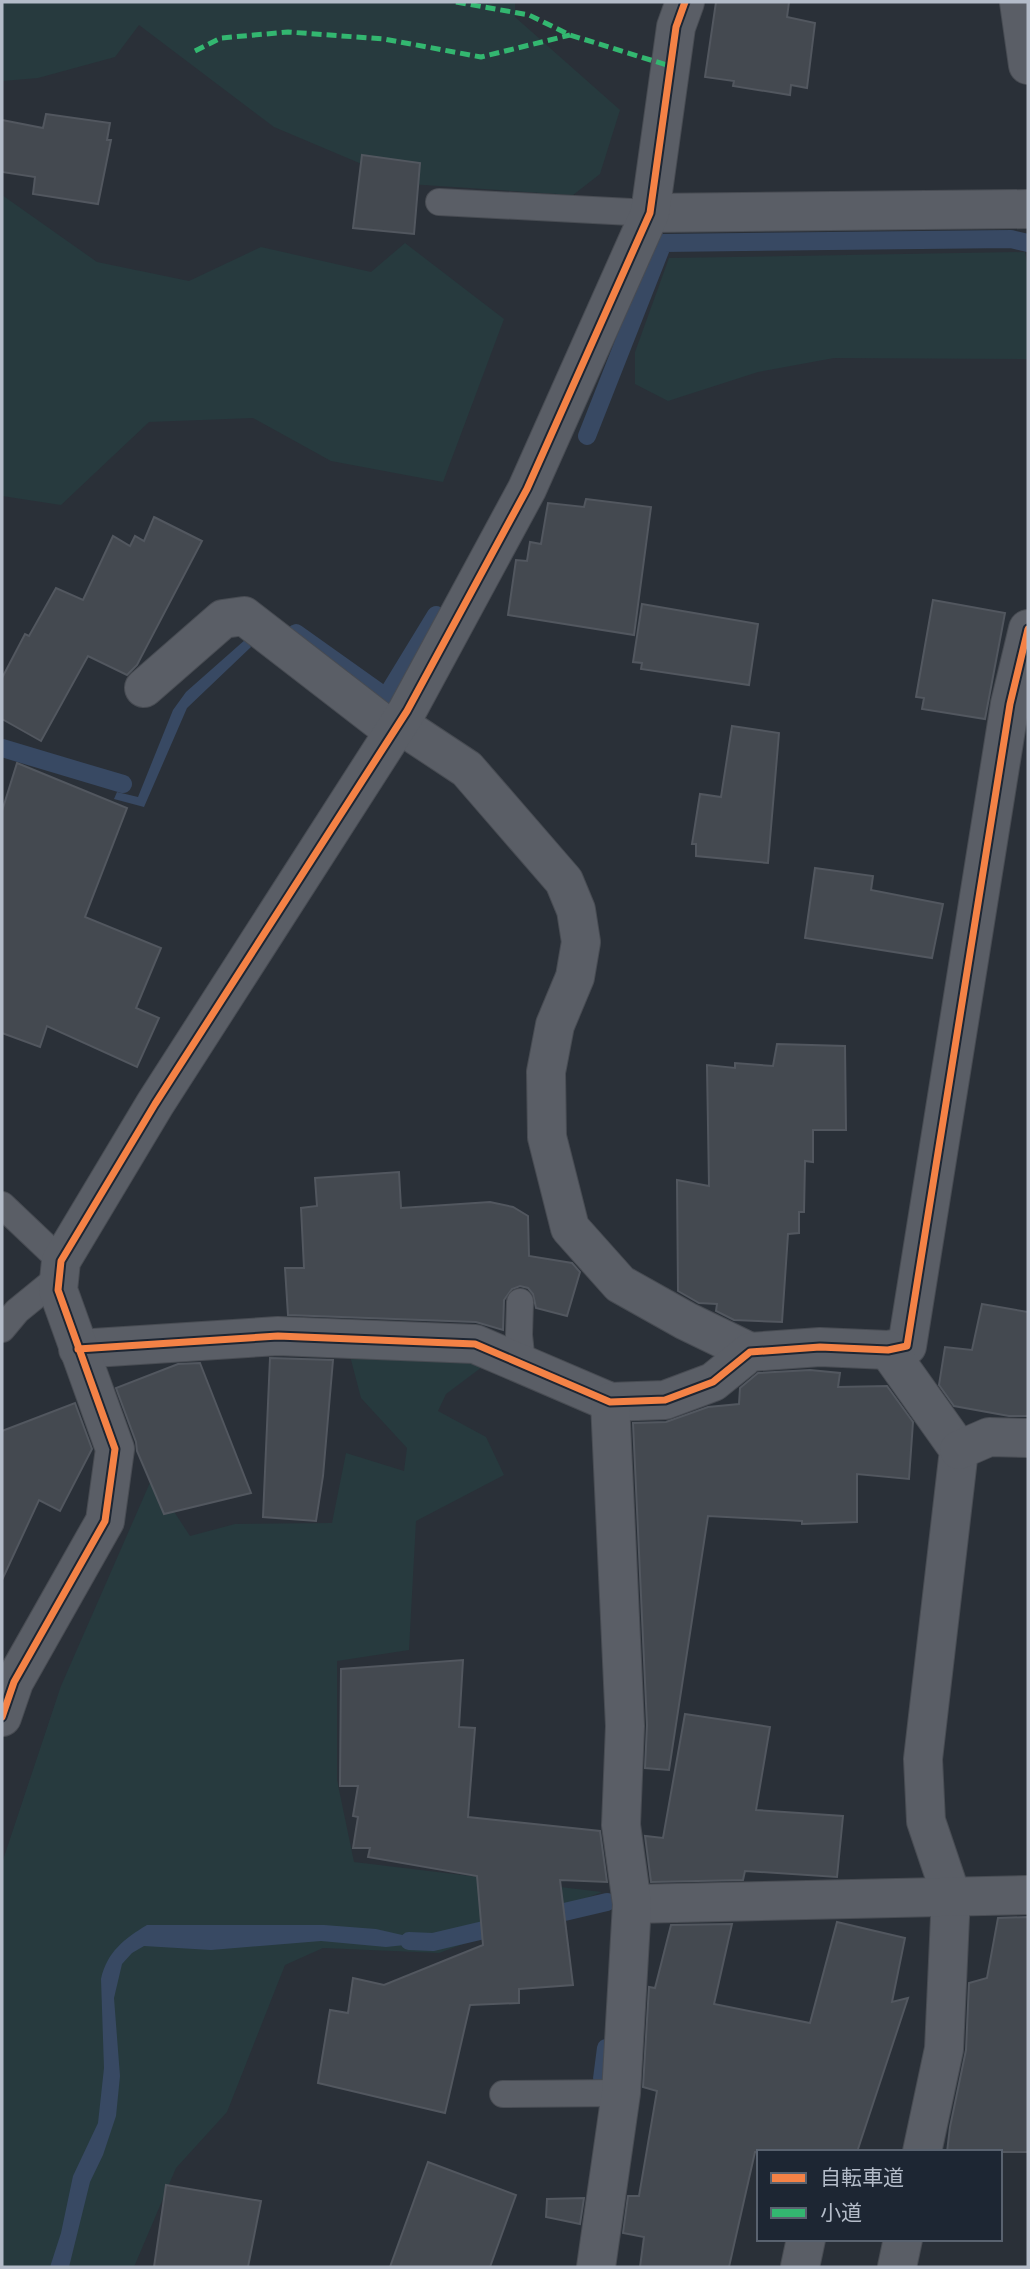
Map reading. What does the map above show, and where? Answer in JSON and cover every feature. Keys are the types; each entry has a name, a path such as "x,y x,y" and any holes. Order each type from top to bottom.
{"street":[{"path":"3,1712 14,1682 105,1521 115,1450 58,1290 60,1268 155,1104 396,728 527,489 650,213 676,27 685,2"},
{"path":"1018,2 1028,65"},
{"path":"650,213 1028,209"},
{"path":"144,688 223,619 244,616 396,728 467,769 564,881 576,910 581,942 576,977 555,1025 546,1072 547,1137 570,1228 620,1284 686,1321 750,1352 820,1347 888,1350 907,1346 1010,704 1028,629"},
{"path":"78,1349 278,1336 475,1344 610,1402 665,1400 713,1382 750,1352"},
{"path":"888,1350 959,1450 923,1759 926,1821 951,1895 944,2049 922,2150"},
{"path":"596,2267 621,2093 632,1904 621,1825 625,1726 610,1402"},
{"path":"959,1450 989,1437 1028,1438"},
{"path":"632,1904 1028,1895"},
{"path":"800,2267 806,2241"},
{"path":"897,2267 903,2241"}],"lane":[{"path":"439,202 650,213"},
{"path":"2,1205 60,1268 2,1329"},
{"path":"520,1302 522,1364"},
{"path":"503,2094 621,2093"}],"green space":[{"path":"2,2 515,2 515,17 620,110 600,174 573,195 409,184 274,127 139,25 115,57 38,78 2,81"},
{"path":"2,195 97,262 189,281 261,247 371,272 405,243 504,319 443,482 331,461 253,418 149,422 61,505 2,496"},
{"path":"1025,252 1028,267 1028,359 834,358 758,372 668,401 635,384 635,352 669,258"},
{"path":"350,1356 486,1364 446,1394 438,1411 486,1437 504,1475 416,1521 409,1650 337,1661 337,1780 354,1862 602,1892 439,1953 323,1948 285,1965 227,2112 176,2168 134,2267 2,2267 2,1863 61,1686 152,1478 190,1536 235,1524 332,1523 346,1453 404,1471 407,1448 361,1398"}],"water":[{"path":"246,639 251,647 187,708 144,807 114,799 117,792 138,797 173,710 186,692"},
{"path":"147,1925 324,1925 376,1929 433,1942 386,1947 321,1941 211,1950 144,1946 132,1953 122,1964 114,1998 120,2076 116,2116 103,2155 90,2182 69,2267 50,2267 61,2233 73,2176 98,2123 104,2068 101,1979 112,1954"}],"building":[{"path":"716,2 789,2 787,17 815,23 807,88 791,85 790,95 733,86 734,81 705,77"},
{"path":"46,114 110,123 107,140 111,140 98,204 33,194 35,177 2,172 2,120 43,128"},
{"path":"362,155 420,163 414,234 353,228"},
{"path":"586,499 651,507 634,635 508,615 516,560 527,561 530,542 541,544 548,503 584,507"},
{"path":"154,517 202,541 137,665 127,675 88,656 41,741 2,719 2,678 25,634 29,636 56,588 83,600 113,536 130,546 135,536 144,541"},
{"path":"933,600 1005,613 985,719 922,709 924,698 916,697"},
{"path":"642,604 758,624 749,685 641,669 642,663 633,662"},
{"path":"732,726 779,733 768,863 696,856 696,844 692,844 700,794 721,797"},
{"path":"17,763 127,808 85,917 161,948 136,1008 159,1018 137,1067 47,1026 40,1047 2,1033 2,811"},
{"path":"815,868 873,876 871,890 943,904 932,958 805,938"},
{"path":"777,1044 845,1046 846,1130 813,1130 813,1162 805,1161 804,1212 799,1212 799,1233 788,1234 782,1322 734,1320 716,1311 717,1304 699,1303 678,1291 677,1180 709,1186 707,1065 735,1068 735,1063 773,1066"},
{"path":"399,1172 401,1208 490,1202 513,1207 528,1216 529,1256 572,1263 580,1272 567,1316 536,1308 533,1294 528,1288 520,1286 512,1289 504,1300 503,1330 476,1322 288,1315 285,1268 304,1268 301,1208 317,1206 315,1178"},
{"path":"982,1304 1028,1312 1028,1416 1009,1416 954,1406 939,1385 945,1347 972,1350"},
{"path":"270,1358 333,1360 323,1476 316,1521 263,1517"},
{"path":"200,1363 251,1493 164,1514 137,1451 116,1388 178,1364"},
{"path":"810,1370 840,1373 838,1387 887,1386 913,1422 909,1479 857,1474 857,1522 802,1524 802,1521 708,1516 669,1770 645,1768 647,1725 633,1423 666,1422 708,1407 739,1404 740,1388 758,1373"},
{"path":"75,1403 92,1449 60,1511 39,1500 2,1580 2,1431"},
{"path":"463,1660 459,1727 475,1728 468,1817 600,1831 607,1882 560,1880 573,1985 519,1989 519,2003 470,2005 445,2113 318,2083 330,2010 348,2013 353,1978 384,1985 483,1945 477,1876 368,1857 370,1848 353,1848 358,1817 353,1816 358,1786 340,1786 341,1669"},
{"path":"685,1714 770,1727 756,1810 843,1816 837,1877 745,1871 743,1880 651,1882 645,1836 663,1838"},
{"path":"1028,1917 1028,2152 947,2150 966,2050 969,1983 987,1978 998,1918"},
{"path":"837,1922 905,1938 892,2002 908,1998 858,2150 757,2150 729,2267 640,2267 644,2237 623,2233 628,2196 639,2196 657,2091 643,2087 649,1987 655,1988 671,1925 732,1924 714,2004 810,2023"},
{"path":"428,2162 516,2195 490,2267 390,2267"},
{"path":"166,2185 261,2201 248,2267 154,2267"},
{"path":"584,2198 580,2224 546,2217 547,2199"}],"waterway":[{"path":"587,436 663,243 1011,239 1028,243"},
{"path":"296,633 386,697 436,615"},
{"path":"2,748 123,784"},
{"path":"543,1917 607,1902"},
{"path":"409,1941 433,1942 505,1925"},
{"path":"602,2079 606,2048"}],"marked path":[{"path":"456,2 529,15 570,35 670,66"},
{"path":"195,51 221,38 288,32 384,39 481,57 570,35"}],"cycle path":[{"path":"2,1717 14,1682 105,1521 115,1449 58,1290 61,1261 155,1104 407,711 527,489 650,213 676,27 685,2"},
{"path":"78,1349 278,1336 475,1344 610,1402 665,1400 713,1382 750,1352 820,1347 888,1350 907,1346 1010,704 1028,629"}]}
